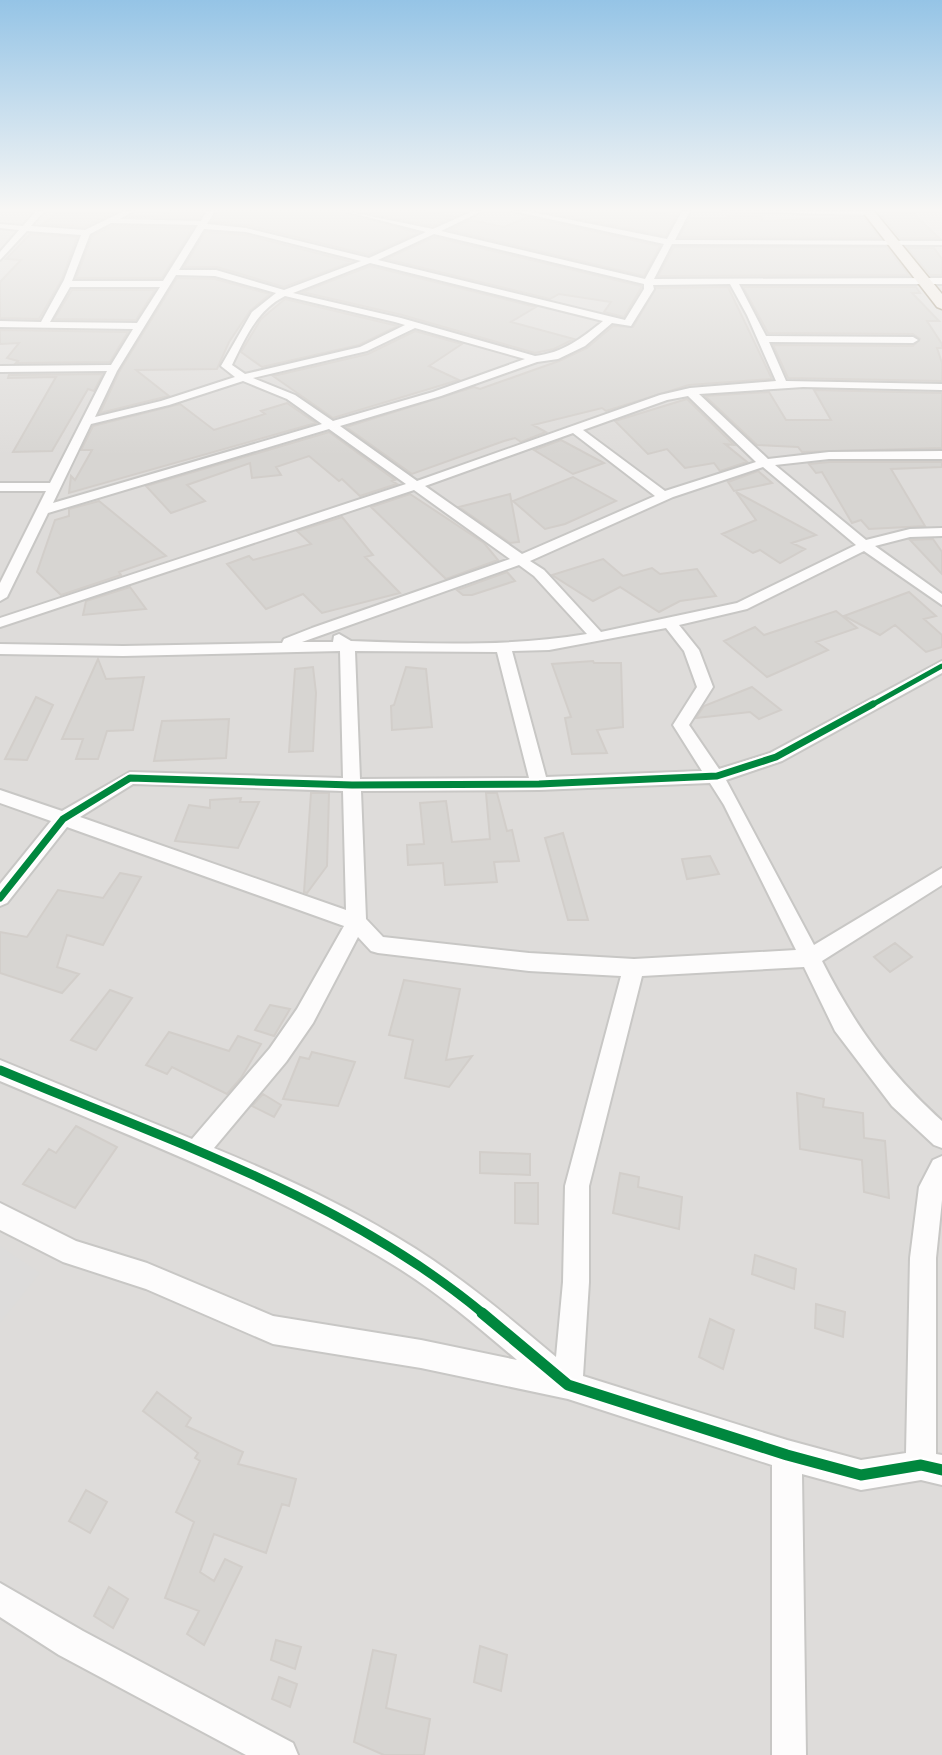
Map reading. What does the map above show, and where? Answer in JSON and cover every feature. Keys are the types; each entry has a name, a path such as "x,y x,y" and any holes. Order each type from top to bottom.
{"street":[{"path":"44,324 63,293"},
{"path":"0,597 114,369 162,293"},
{"path":"535,359 411,326 398,320 284,293 269,299 261,307 226,366 244,377 291,397 539,573 598,636"},
{"path":"496,293 628,324 636,316 647,293"},
{"path":"738,293 783,386"},
{"path":"41,511 438,394 535,359 554,357 581,344 608,321"},
{"path":"0,324 142,326"},
{"path":"87,422 165,403 244,377 363,349 411,326"},
{"path":"761,339 913,340"},
{"path":"0,369 114,369"},
{"path":"0,623 414,486 573,428 690,391 783,386 942,387"},
{"path":"690,391 736,439 863,546 942,601"},
{"path":"573,428 662,495"},
{"path":"275,648 519,560 596,528 662,495 765,463 820,455 942,455"},
{"path":"0,487 53,487"},
{"path":"0,649 549,645 741,606 863,546 910,533 942,532"},
{"path":"668,622 691,649 705,687 681,725 717,776 843,1024 900,1098 942,1137"},
{"path":"195,1153 285,1045 305,1016 356,922 347,646 326,628"},
{"path":"503,647 539,784"},
{"path":"0,898 62,819 130,778 352,785 539,784 717,776 776,757 942,666"},
{"path":"0,796 356,922 378,946 529,962 635,968 810,958 942,875"},
{"path":"568,1385 576,1282 577,1186 635,968"},
{"path":"0,1070 271,1184 406,1258 475,1307 568,1385"},
{"path":"0,1216 72,1253 147,1276 273,1330 421,1354 568,1385 787,1455 860,1475 931,1468 923,1258 931,1187 942,1168"},
{"path":"787,1455 789,1755"},
{"path":"0,1599 71,1643 277,1754"}],"shaded area":[{"path":"0,293 942,293 942,1755 0,1755"},
{"path":"0,1246 40,1273 0,1323"}],"building":[{"path":"0,293 54,293 39,319 0,318"},
{"path":"70,293 153,293 136,320 54,319"},
{"path":"168,293 270,294 250,311 229,342 217,369 136,370 169,396 100,413 119,372"},
{"path":"306,293 479,293 536,307 511,322 574,339 554,349 535,353 402,315"},
{"path":"525,293 638,293 624,317 604,312 611,302 559,294 550,299"},
{"path":"653,293 731,293 772,379 689,385 606,411 602,408 533,425 546,432 521,442 515,438 504,441 412,474 346,427 474,387 480,389 559,361 587,348 613,326 633,327"},
{"path":"746,293 920,293 912,293 939,321 927,321 942,344 942,348 937,348 942,363 942,381 788,378 773,345 913,346 920,339 913,334 768,333"},
{"path":"285,299 398,326 359,345 262,367 241,352 261,319"},
{"path":"0,330 128,332 110,362 16,363 18,361 7,358 19,343 0,344"},
{"path":"415,331 462,344 429,366 459,380 333,418 273,376 368,354"},
{"path":"103,374 94,391 88,389 52,451 13,452 56,377 8,378 9,375"},
{"path":"814,390 942,393 942,448 802,452 798,447 757,445 705,396 769,392 786,420 831,420"},
{"path":"687,399 734,445 725,444 747,462 720,471 714,463 685,468 667,449 648,454 615,421"},
{"path":"287,403 316,423 69,493 71,476 75,480 92,450 81,450 93,426 180,404 214,430 265,414 261,411"},
{"path":"329,432 397,484 360,496 342,479 339,481 309,456 276,467 281,475 252,478 250,463 187,485 205,501 171,513 146,486"},
{"path":"561,440 604,463 573,474 534,450"},
{"path":"942,462 942,467 891,469 925,526 869,529 861,520 852,523 822,472 816,473 809,464"},
{"path":"758,471 772,483 734,491 728,482"},
{"path":"573,477 616,501 565,524 545,529 513,501"},
{"path":"736,492 816,535 792,543 805,549 780,563 760,550 753,553 722,534 756,520"},
{"path":"410,494 484,543 498,560 446,579 371,507"},
{"path":"510,494 519,542 510,543 459,507"},
{"path":"99,501 166,556 119,572 121,575 61,595 37,572 55,520 69,516 69,509"},
{"path":"342,517 373,555 365,557 400,593 322,613 303,594 266,609 227,564 249,556 253,560 311,544 297,531"},
{"path":"933,539 942,552 942,574 910,540"},
{"path":"603,559 623,576 652,568 660,574 697,569 716,596 680,601 659,612 620,587 593,601 552,575"},
{"path":"507,572 515,581 472,595 463,595 457,590"},
{"path":"130,587 146,609 83,615 86,601"},
{"path":"909,592 936,616 924,619 942,635 942,647 926,652 895,625 880,635 844,616"},
{"path":"836,611 857,628 816,642 828,650 767,677 724,641 755,627 764,635"},
{"path":"98,659 106,679 144,677 133,730 107,731 98,759 76,759 83,739 62,739"},
{"path":"593,661 621,663 623,727 597,730 607,753 572,754 565,718 571,717 552,664"},
{"path":"313,667 316,693 313,751 289,752 295,669"},
{"path":"406,667 426,669 432,727 392,730 391,706 394,705"},
{"path":"752,687 781,710 759,719 750,712 696,718 704,706"},
{"path":"36,697 53,705 27,760 5,759"},
{"path":"229,719 226,758 154,761 162,721"},
{"path":"311,793 329,793 327,866 307,893 304,892"},
{"path":"486,793 497,793 507,831 512,830 519,861 494,862 497,882 445,885 443,863 408,865 407,845 424,844 420,803 446,801 452,842 490,839"},
{"path":"241,798 240,802 259,802 238,848 175,841 189,805 210,808 210,800"},
{"path":"563,833 588,920 568,920 545,838"},
{"path":"710,856 719,874 687,879 682,859"},
{"path":"120,873 141,877 103,945 67,935 57,967 79,974 62,993 0,973 0,932 27,937 58,890 103,898"},
{"path":"895,943 912,957 890,972 874,957"},
{"path":"404,980 460,989 446,1060 472,1056 449,1087 405,1078 413,1040 389,1035"},
{"path":"110,990 132,998 96,1050 71,1040"},
{"path":"270,1005 290,1009 274,1036 255,1030"},
{"path":"169,1032 229,1051 238,1036 261,1044 241,1078 227,1094 172,1067 167,1074 146,1065"},
{"path":"312,1052 355,1062 338,1106 283,1099 300,1057 309,1059"},
{"path":"797,1093 824,1099 823,1107 863,1113 864,1138 885,1141 889,1198 864,1192 862,1160 800,1149"},
{"path":"263,1094 281,1105 274,1117 252,1106"},
{"path":"76,1126 117,1147 75,1208 23,1184 49,1149 56,1153"},
{"path":"480,1152 530,1154 530,1175 480,1173"},
{"path":"620,1173 639,1177 638,1187 682,1197 679,1229 613,1213"},
{"path":"515,1183 538,1183 538,1224 515,1223"},
{"path":"755,1255 796,1269 794,1289 752,1274"},
{"path":"816,1304 845,1312 843,1337 815,1328"},
{"path":"710,1319 734,1330 723,1369 699,1357"},
{"path":"157,1392 191,1418 186,1426 243,1452 238,1464 296,1479 289,1506 282,1504 266,1553 214,1534 200,1572 214,1581 225,1559 242,1567 204,1645 187,1634 199,1611 165,1598 194,1522 176,1512 200,1461 195,1458 198,1453 143,1411"},
{"path":"86,1490 107,1502 90,1533 69,1521"},
{"path":"109,1587 128,1599 113,1628 94,1616"},
{"path":"276,1640 301,1647 295,1669 271,1660"},
{"path":"480,1646 507,1655 501,1691 474,1682"},
{"path":"373,1650 396,1655 386,1708 430,1719 424,1755 384,1755 354,1742"},
{"path":"279,1677 297,1684 290,1707 272,1699"}],"cycle path":[{"path":"0,898 63,819 130,778 352,785 539,784 717,776 776,757 942,666"},
{"path":"0,1070 271,1184 321,1209 406,1258 475,1307 568,1385 787,1455 861,1475 921,1465 942,1470"}]}
